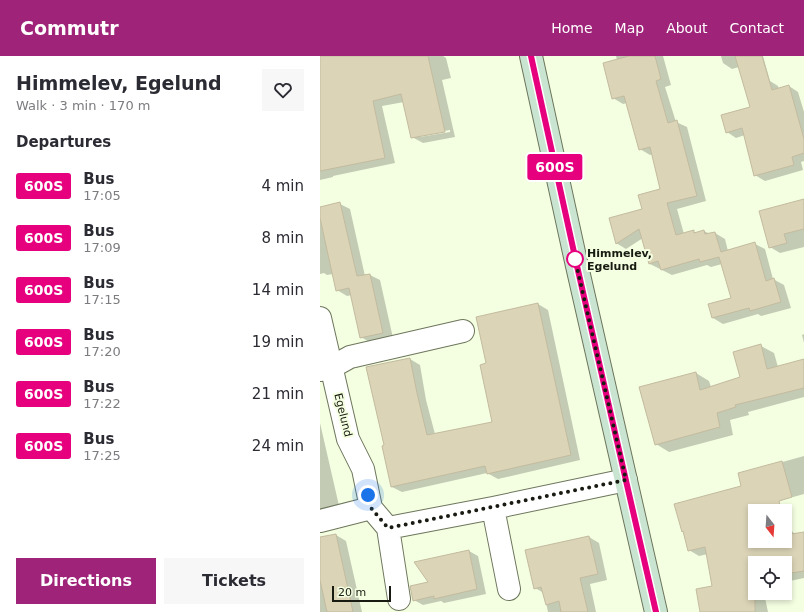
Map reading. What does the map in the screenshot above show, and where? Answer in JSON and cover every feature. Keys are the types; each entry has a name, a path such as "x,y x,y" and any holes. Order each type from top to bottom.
{"street":[{"path":"531,56 656,612"},
{"name":"Egelund","path":"320,318 326,368 348,439 363,469 371,508 388,528"},
{"path":"326,368 350,357 463,331"},
{"path":"399,599 388,528 626,480"},
{"path":"320,521 371,508"},
{"path":"493,508 510,589"}],"building":[{"path":"320,56 428,56 445,132 411,138 401,94 373,101 385,158 320,171"},
{"path":"629,56 655,56 661,79 656,81 668,123 677,120 697,196 667,203 676,235 694,230 694,233 704,230 705,234 715,232 721,252 755,242 766,281 774,278 781,302 750,311 749,308 712,318 708,304 731,298 719,257 700,262 699,259 661,270 658,261 649,264 639,229 616,244 609,218 642,209 638,195 660,189 650,147 639,150 624,96 612,99 603,63"},
{"path":"735,56 762,56 772,90 789,85 804,139 804,153 792,157 794,165 754,176 742,128 726,133 721,115 750,107"},
{"path":"804,199 804,229 784,234 787,243 769,248 759,211"},
{"path":"340,202 357,276 370,274 383,333 360,338 349,288 336,291 320,218 320,207"},
{"path":"538,303 571,455 487,474 485,466 391,487 382,446 384,445 366,367 410,358 427,435 492,422 480,365 486,363 476,317"},
{"path":"761,344 767,369 804,359 804,388 735,405 736,407 717,413 720,427 655,445 639,387 696,372 700,390 740,377 733,352"},
{"path":"782,461 792,497 779,501 780,504 748,504 748,548 792,548 792,534 804,532 804,571 792,573 792,556 748,556 748,600 755,600 755,612 700,612 696,589 712,586 705,547 688,551 674,504 741,486 738,473"},
{"path":"336,534 353,612 327,612 320,580 320,537"},
{"path":"589,536 598,574 580,578 588,612 561,612 559,601 546,605 541,587 534,589 525,550"},
{"path":"469,550 477,589 434,599 434,596 413,601 410,586 428,582 414,562"}],"bus line":[{"name":"600S","path":"531,56 656,612"}],"place":[{"name":"Himmelev, Egelund","path":"575,259"}],"route":[{"path":"368,495 371,508 388,528 626,480 575,259"}]}
